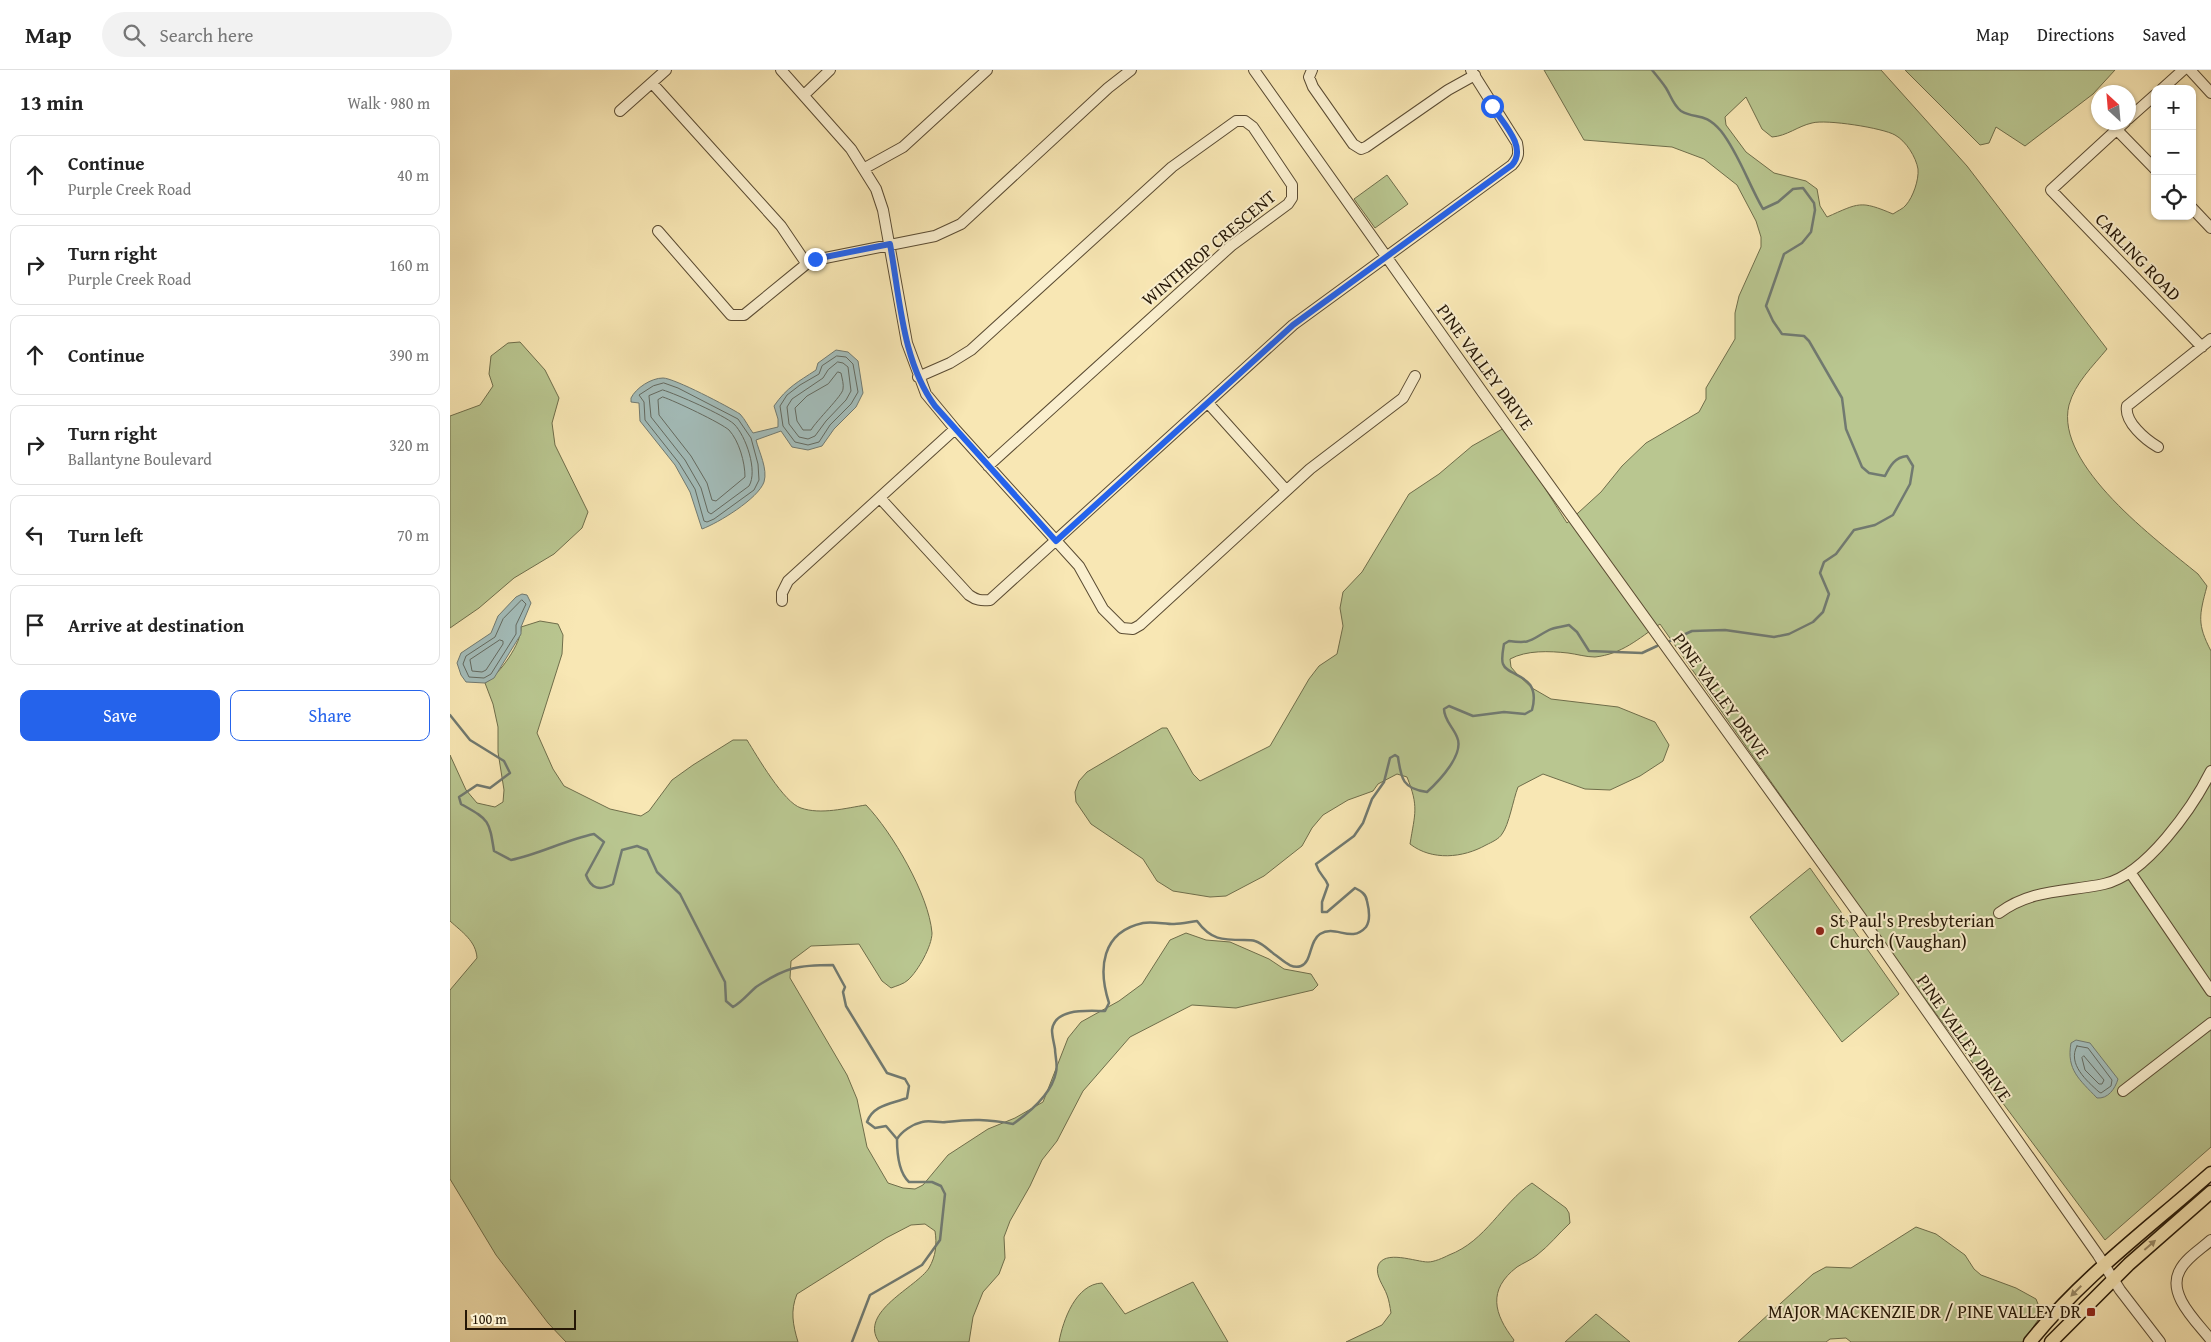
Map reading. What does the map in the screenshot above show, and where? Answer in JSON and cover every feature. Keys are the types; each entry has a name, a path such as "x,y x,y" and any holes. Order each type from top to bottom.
{"main road":[{"path":"2030,1342 2050,1317 2104,1264 2211,1173"},
{"path":"2051,1342 2114,1278 2211,1192"}],"street":[{"path":"620,111 666,70"},
{"path":"781,70 852,149 865,168 880,199 890,244 907,343 918,377 929,398 1082,569 1101,606 1110,618 1122,628 1133,628 1324,457 1403,398 1415,376"},
{"path":"804,95 830,70"},
{"path":"865,168 903,147 987,70"},
{"path":"658,231 731,315 744,315 806,263 824,256 935,236 961,224 1108,88 1131,70"},
{"name":"PINE VALLEY DRIVE","path":"1254,70 1860,916 2114,1278 2120,1290 2160,1342"},
{"path":"880,498 975,599 982,601 990,600 1293,325 1517,159 1519,152 1516,144 1473,73 1361,149 1353,144 1313,88 1310,77 1312,70"},
{"path":"2166,85 2183,70"},
{"path":"2190,70 2211,93"},
{"path":"652,83 781,226 806,263"},
{"path":"2136,112 2151,99"},
{"name":"WINTHROP CRESCENT","path":"918,377 950,363 971,350 1185,157 1236,121 1245,120 1252,126 1292,185 1292,198 1288,204 1230,246 988,466"},
{"name":"CARLING ROAD","path":"2117,130 2050,190 2202,347"},
{"path":"2124,130 2151,164"},
{"path":"2196,212 2211,228"},
{"path":"2158,447 2151,443 2130,421 2127,415 2128,406 2133,400 2211,339"},
{"path":"1208,403 1286,490"},
{"path":"782,601 782,593 788,581 955,429"},
{"path":"1999,912 2023,898 2106,884 2130,872 2184,817 2199,796 2211,771"},
{"path":"2130,872 2211,991"},
{"path":"2122,1091 2211,1024"},
{"path":"2211,1240 2188,1259 2180,1269 2175,1281 2181,1299 2211,1340"}],"green space":[{"path":"1544,70 1881,70 1967,166 2107,349 2080,382 2069,405 2069,428 2077,452 2093,476 2113,500 2198,574 2207,586 2202,605 2201,626 2211,651 2211,1147 2105,1240 1902,968 1660,624 1622,649 1605,655 1592,657 1561,652 1538,652 1510,659 1511,667 1517,674 1532,688 1551,699 1618,707 1655,722 1669,745 1663,761 1640,776 1610,790 1585,789 1543,774 1518,787 1507,825 1501,836 1491,843 1468,853 1448,856 1438,855 1428,853 1410,844 1415,803 1407,777 1397,774 1378,784 1373,791 1348,800 1323,815 1312,828 1302,846 1264,876 1226,896 1210,897 1173,891 1157,881 1143,859 1091,824 1076,802 1075,792 1079,781 1087,772 1162,728 1167,728 1193,774 1200,781 1270,746 1309,679 1319,666 1337,654 1343,626 1340,608 1343,592 1362,572 1409,494 1439,474 1472,446 1506,427 1567,523 1601,492 1622,466 1646,443 1699,412 1706,399 1706,388 1735,339 1735,313 1739,296 1761,247 1761,237 1756,221 1737,185 1704,159 1672,147 1584,140","holes":["1746,97 1762,129 1772,137 1783,135 1812,123 1829,122 1889,132 1907,145 1917,164 1918,178 1909,202 1893,214 1866,205 1860,205 1827,217 1820,206 1817,189 1806,181 1774,173 1746,152 1726,125 1725,117"]},
{"path":"1905,70 2115,70 2101,85 2091,85 2091,96 2025,146 1996,127 1989,143 1980,145"},
{"path":"1387,175 1408,204 1375,228 1354,199"},
{"path":"520,342 545,370 559,398 552,423 555,445 588,512 582,528 554,554 514,578 479,608 450,628 450,416 480,405 493,386 489,374 491,356 508,343"},
{"path":"540,621 558,624 563,635 562,654 537,733 553,769 564,786 610,809 641,816 649,811 672,780 733,740 747,740 779,789 794,804 801,808 817,811 866,805 898,847 917,883 924,901 932,933 927,951 912,976 904,983 891,988 882,981 859,944 811,946 791,961 790,978 847,1075 857,1099 867,1147 888,1183 903,1188 915,1189 923,1185 948,1155 988,1129 1015,1118 1043,1102 1068,1038 1081,1022 1119,1001 1142,984 1170,940 1186,933 1206,940 1230,942 1269,959 1284,969 1311,974 1318,985 1313,990 1236,1008 1192,1005 1130,1037 1083,1091 1057,1141 1042,1160 1010,1221 1004,1237 1005,1258 999,1274 983,1292 973,1317 969,1342 879,1342 875,1331 876,1320 882,1310 923,1275 933,1259 936,1241 935,1231 925,1224 911,1225 886,1238 797,1294 793,1318 798,1342 566,1342 548,1323 496,1255 450,1179 450,990 477,958 471,942 450,921 450,755 466,790 477,803 495,807 503,802 504,790 498,752 498,727 493,704 485,683 497,673 509,658 518,641 521,627"},
{"path":"1810,868 1899,994 1842,1042 1750,917"},
{"path":"1532,1183 1566,1208 1569,1213 1570,1223 1541,1251 1517,1267 1501,1284 1497,1302 1498,1312 1514,1340 1513,1342 1346,1342 1382,1325 1391,1313 1388,1297 1377,1270 1381,1261 1393,1257 1430,1262 1462,1249 1483,1232 1511,1201"},
{"path":"1916,1227 1936,1234 1965,1255 1974,1269 1981,1275 2016,1288 2036,1299 2042,1314 2023,1342 1851,1342 1846,1338 1830,1339 1826,1342 1738,1342 1813,1274 1826,1267 1851,1268"},
{"path":"1193,1282 1228,1342 1059,1342 1072,1305 1078,1296 1093,1285 1102,1283 1125,1314"},
{"path":"1596,1314 1630,1342 1565,1342"}],"water":[{"path":"836,350 848,352 858,361 863,393 856,407 834,429 822,446 808,450 792,447 781,431 756,440 765,472 764,482 760,489 737,510 702,529 690,492 675,465 640,421 639,403 631,402 633,394 640,387 658,378 669,379 702,393 740,414 753,433 778,427 774,406 779,399 793,385 816,370 818,363"},
{"path":"522,594 527,595 531,603 521,627 521,634 494,678 485,683 466,682 461,675 457,663 461,653 491,633 498,616 516,597"},
{"path":"2076,1040 2090,1043 2118,1079 2113,1090 2108,1095 2097,1098 2076,1074 2070,1052 2071,1043"}],"waterway":[{"path":"1652,70 1666,88 1678,109 1686,114 1705,118 1721,131 1733,149 1763,209 1778,202 1793,189 1803,188 1814,203 1815,210 1811,232 1802,243 1784,254 1766,306 1782,334 1804,336 1809,341 1842,398 1846,429 1862,467 1869,473 1885,476 1896,460 1907,456 1913,466 1910,484 1893,515 1875,525 1854,530 1836,554 1824,562 1820,573 1829,594 1823,612 1813,622 1789,634 1774,637 1725,630 1692,631 1670,641"},
{"path":"897,1139 908,1128 925,1121 980,1120 1013,1124 1033,1108 1050,1088 1056,1072 1057,1063 1052,1030 1054,1023 1059,1017 1074,1012 1105,1011 1109,1003 1104,977 1106,954 1111,943 1118,935 1129,928 1147,922 1174,924 1197,921 1207,932 1218,938 1258,942 1294,967 1305,964 1314,941 1320,934 1332,931 1349,934 1360,932 1368,924 1369,918 1368,904 1364,895 1355,888 1327,912 1322,912 1322,902 1328,885 1316,864 1354,836 1363,823 1372,799 1384,782 1390,758 1395,755 1398,757 1400,771 1405,782 1419,791 1427,792 1450,767 1458,744 1457,737 1445,717 1444,709 1449,706 1473,716 1504,712 1525,714 1532,710 1534,698 1529,683 1511,672 1503,664 1504,644 1509,641 1522,642 1534,639 1551,629 1569,625 1577,632 1589,651 1642,653 1657,646"},
{"path":"450,715 470,740 504,761 510,773 490,788 477,785 459,797 461,804 482,817 489,826 494,851 511,860 594,834 604,842 586,875 593,886 604,888 613,884 622,850 637,846 647,850 657,872 680,894 725,982 726,1001 733,1007 756,987 784,971 801,967 833,965 845,987 843,992 846,1006 887,1073 905,1079 909,1086 907,1098 878,1109 870,1116 867,1122 875,1128 886,1126 897,1139"},
{"path":"852,1342 870,1295 922,1265 940,1240 945,1194 941,1186 932,1182 909,1182 905,1178 899,1162 897,1139"}],"place":[{"name":"St Paul's Presbyterian Church (Vaughan)","path":"1820,931"},
{"name":"MAJOR MACKENZIE DR / PINE VALLEY DR","path":"2091,1312"}],"route":[{"path":"815,259 890,244 907,343 924,390 935,406 1056,541 1293,325 1512,165 1517,159 1519,152 1492,106"}]}
